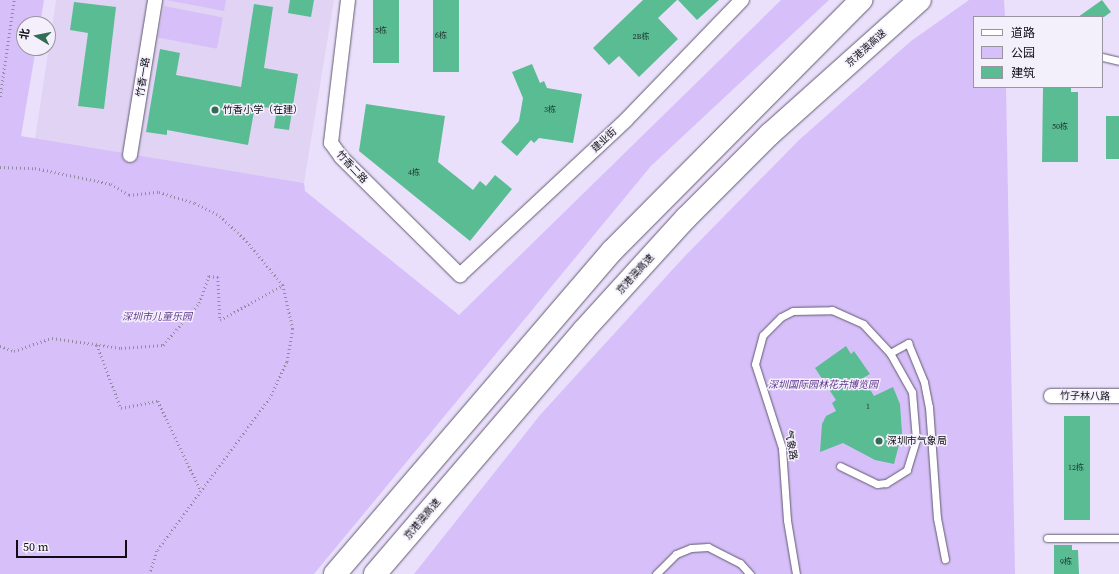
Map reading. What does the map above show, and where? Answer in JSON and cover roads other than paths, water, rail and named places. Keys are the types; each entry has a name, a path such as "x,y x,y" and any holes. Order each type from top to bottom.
{"highway":[{"path":"335,574 612,251 861,0"},
{"name":"京港澳高速","path":"376,574 584,330 686,218 770,134 920,0"}],"street":[{"name":"竹香一路","path":"130,155 155,0"},
{"name":"竹香二路","path":"348,0 331,143 341,157 460,275"},
{"name":"建业街","path":"460,275 626,120 742,0"},
{"name":"竹子林八路","path":"1051,396 1119,396"}],"lane":[{"path":"1103,57 1119,61"},
{"name":"气象路","path":"796,574 787,520 782,448 756,364 758,345 769,326 793,311 832,310 863,324 890,353"},
{"path":"840,466 868,482 886,483 907,470 914,458 917,427 914,403 890,353 908,343 924,382 929,407 937,518 946,559"},
{"path":"1047,538 1119,538"},
{"path":"656,574 676,554 691,548 708,547 740,563 750,574"}],"place":[{"name":"竹香小学（在建）","path":"215,110"},
{"name":"深圳市气象局","path":"879,441"}],"park label":[{"name":"深圳市儿童乐园","path":"157,317"},
{"name":"深圳国际园林花卉博览园","path":"823,385"}]}
